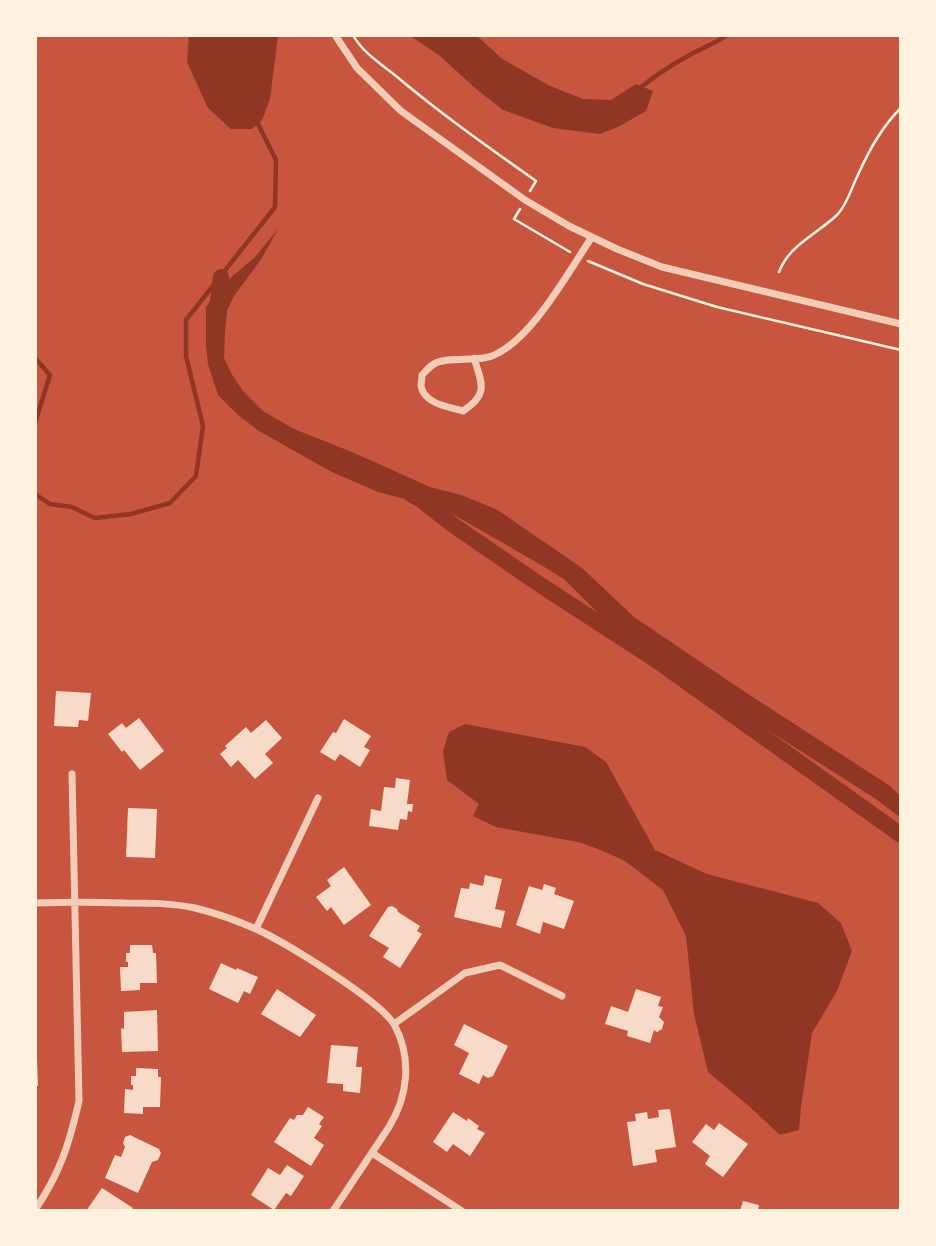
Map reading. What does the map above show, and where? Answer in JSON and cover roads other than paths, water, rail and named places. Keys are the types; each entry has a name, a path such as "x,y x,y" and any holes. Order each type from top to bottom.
{"street":[{"path":"335,35 357,68 401,111 525,200 592,237 662,267 901,324"},
{"path":"474,358 482,392 476,403 463,411 427,397 421,388 422,375 436,362 491,356 517,341 543,309 592,237"},
{"path":"35,1210 61,1165 79,1101 72,774"},
{"path":"256,929 318,798"},
{"path":"35,903 170,904 210,913 256,929 293,950 384,1012 394,1024 405,1059 404,1095 396,1116 333,1211"},
{"path":"394,1024 465,973 500,965 562,996"},
{"path":"372,1153 462,1211"}],"waterway":[{"path":"639,89 674,64 727,35"},
{"path":"35,494 50,504 72,507 95,518 131,514 170,503 196,476 203,426 186,356 186,320 275,207 276,160 256,120"},
{"path":"217,309 221,277"},
{"path":"35,358 50,375 35,423"},
{"path":"412,495 542,586 656,660 901,835"}]}
